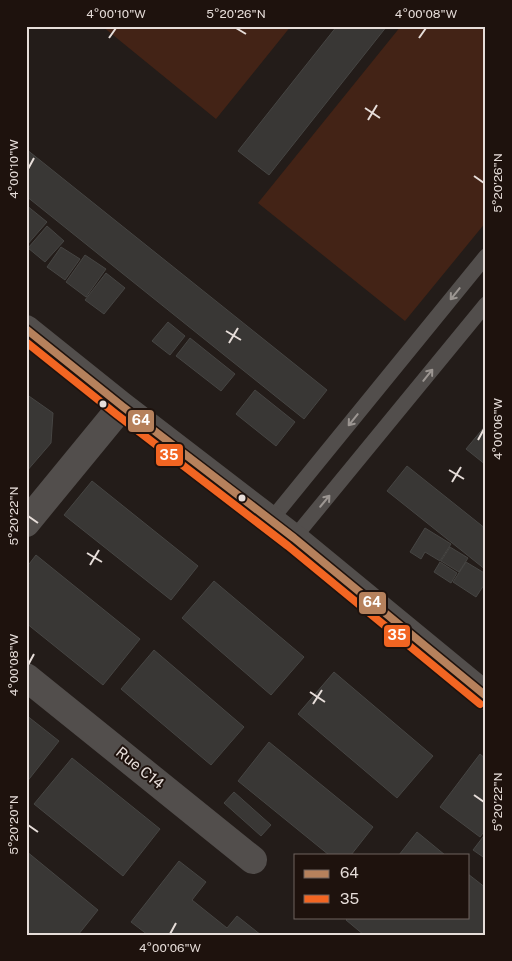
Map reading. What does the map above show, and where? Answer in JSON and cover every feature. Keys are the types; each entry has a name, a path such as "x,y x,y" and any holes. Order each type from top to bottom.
{"street":[{"path":"26,329 122,406 272,520 486,696"},
{"path":"26,524 122,406"},
{"name":"Rue C14","path":"26,677 253,860"}],"lane":[{"path":"272,520 486,256"},
{"path":"294,538 486,304"}],"shaded area":[{"path":"102,26 291,26 216,119"},
{"path":"401,26 482,26 486,29 486,222 405,321 258,203"}],"building":[{"path":"337,26 387,26 269,175 238,151"},
{"path":"26,149 327,390 304,419 26,196"},
{"path":"26,205 47,222 26,246"},
{"path":"47,226 64,241 45,262 28,248"},
{"path":"61,247 80,259 65,280 47,267"},
{"path":"85,255 106,269 86,297 66,282"},
{"path":"106,273 125,288 104,314 85,300"},
{"path":"168,322 185,336 170,355 152,341"},
{"path":"190,338 235,374 221,391 176,356"},
{"path":"255,390 295,422 276,446 236,414"},
{"path":"26,394 53,413 51,443 26,472"},
{"path":"486,425 486,465 466,449"},
{"path":"407,466 486,529 486,570 387,491"},
{"path":"92,481 198,566 171,600 64,515"},
{"path":"425,528 451,544 440,561 425,552 421,559 410,552"},
{"path":"450,547 468,558 459,572 441,561"},
{"path":"36,555 140,639 103,685 26,623 26,568"},
{"path":"440,562 457,573 451,583 434,572"},
{"path":"466,562 486,574 486,582 476,597 453,582"},
{"path":"214,581 304,657 271,695 182,618"},
{"path":"154,650 244,727 211,765 121,689"},
{"path":"334,672 433,756 397,798 298,714"},
{"path":"26,715 59,741 26,783"},
{"path":"269,742 373,827 352,854 328,854 238,781"},
{"path":"480,754 486,759 486,829 480,837 440,807"},
{"path":"72,758 160,829 123,876 34,804"},
{"path":"234,792 271,825 261,836 224,803"},
{"path":"417,832 444,854 400,854"},
{"path":"486,833 486,859 473,850"},
{"path":"26,851 98,910 78,935 33,935 26,929"},
{"path":"179,861 206,882 192,900 227,928 237,916 261,935 148,935 131,922"},
{"path":"470,876 486,888 486,935 364,935 346,920 348,918 470,918"}],"transit line":[{"name":"64","path":"26,329 122,406 294,538 486,696"},
{"name":"35","path":"26,342 116,414 288,546 480,704"}]}
